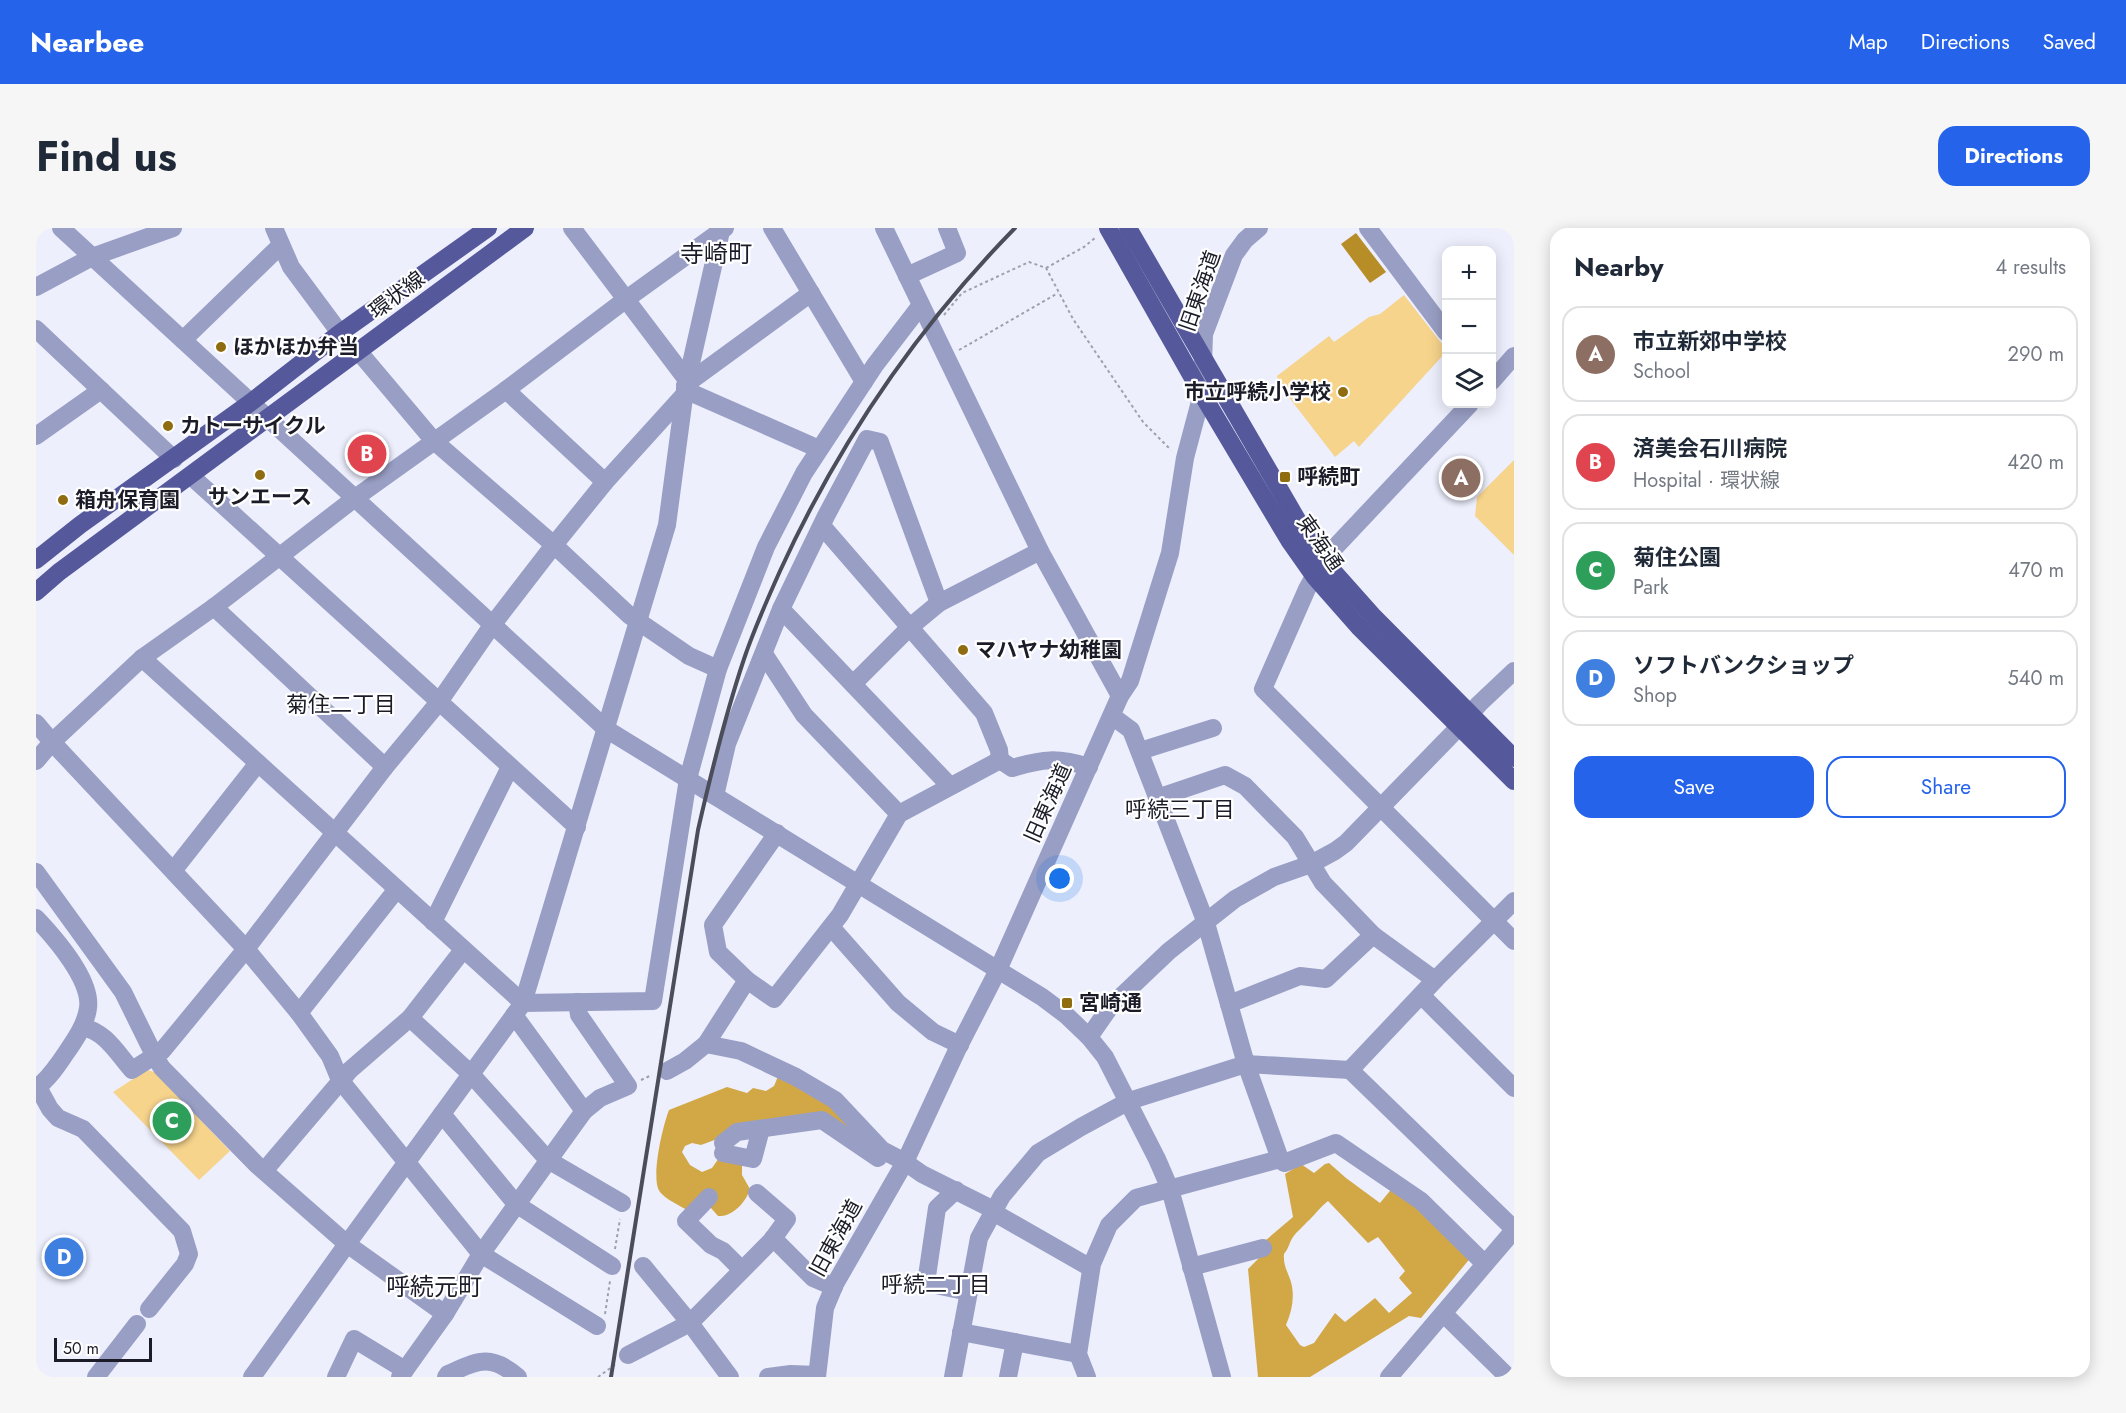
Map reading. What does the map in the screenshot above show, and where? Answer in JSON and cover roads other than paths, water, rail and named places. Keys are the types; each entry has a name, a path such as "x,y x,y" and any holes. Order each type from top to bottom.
{"main road":[{"name":"環状線","path":"36,560 80,525 250,403 340,333 488,228"},
{"name":"環状線","path":"36,592 59,572 525,228"},
{"name":"東海通","path":"1108,228 1202,394 1289,540 1315,577 1359,627 1464,721 1514,758"},
{"name":"東海通","path":"1128,228 1323,560 1514,781"}],"street":[{"path":"61,228 606,729 1042,997 1066,1015 1089,1037 1105,1057 1129,1101 1170,1189 1222,1377"},
{"path":"36,287 92,257 173,228"},
{"path":"572,228 685,388 819,449"},
{"path":"772,228 864,382"},
{"path":"884,228 1040,551 1120,696"},
{"path":"907,276 957,253 947,228"},
{"name":"旧東海道","path":"817,1376 825,1308 834,1287 902,1167 998,970 1120,696 1130,681 1170,553 1185,458 1202,394 1204,334 1234,255 1258,228"},
{"path":"1368,228 1442,327"},
{"path":"36,761 52,741 142,658 214,608 355,498 506,390 723,229"},
{"path":"252,1377 518,1009 577,827 666,525 685,388 723,229"},
{"path":"183,340 278,237 291,267 340,333"},
{"path":"82,1027 93,1029 101,1034 132,1070 162,1051 246,949 334,832 439,702 493,624 604,482 685,388 811,293"},
{"path":"518,1009 578,1002 653,1001 688,779 718,669 766,547 819,449 864,382 921,305"},
{"path":"36,329 174,459"},
{"path":"359,352 434,441 554,545 629,615 690,656 718,669"},
{"path":"1496,376 1514,356"},
{"path":"36,436 101,390"},
{"path":"506,390 604,482"},
{"path":"1466,408 1323,560 1307,589 1263,689 1514,941"},
{"path":"715,796 727,744 781,609 826,516 867,439 880,442 939,603"},
{"path":"191,476 577,827"},
{"path":"822,526 984,712 999,750 1000,760"},
{"path":"853,684 910,627 939,603 1040,551"},
{"path":"214,608 385,767"},
{"path":"781,609 950,786"},
{"path":"764,654 804,715 899,814"},
{"path":"142,658 463,950 518,1009 584,1111"},
{"path":"1089,1037 1110,1007 1169,951 1235,899 1274,876 1311,864 1340,847 1514,670"},
{"path":"1112,716 1131,730 1206,923 1246,1064 1280,1158 1284,1163 1336,1143 1421,1201 1485,1264"},
{"path":"36,723 246,949 299,1013 330,1056 340,1080 481,1254 597,1326"},
{"path":"1140,752 1213,728"},
{"path":"1000,760 1012,768 1042,760 1064,760 1089,767"},
{"path":"777,833 713,925 718,951 747,980 774,999 831,927 859,884 899,814 1000,760"},
{"path":"173,871 258,763"},
{"path":"433,922 510,767"},
{"path":"1158,798 1225,775 1245,786 1295,837 1323,883 1373,935 1435,980"},
{"path":"36,872 123,992 162,1068 264,1171 347,1244 445,1314"},
{"path":"299,1013 397,889"},
{"path":"1350,1070 1420,995 1514,901"},
{"path":"36,918 63,951 87,989 88,1007 82,1027 58,1064 37,1088 58,1118 83,1129 182,1231 189,1254 185,1264 149,1309"},
{"path":"831,927 898,1003 933,1032 960,1045"},
{"path":"1229,1004 1300,976 1326,979 1373,935"},
{"path":"264,1171 340,1080 410,1018 463,950"},
{"path":"667,1071 685,1061 706,1044 747,980"},
{"path":"1420,995 1514,1088"},
{"path":"336,1377 354,1339 402,1374 445,1314 481,1254 584,1111 600,1098 633,1083 579,1015 578,1002"},
{"path":"410,1018 471,1074 549,1160 622,1203"},
{"path":"706,1044 741,1051 796,1077 834,1100 882,1150 902,1167"},
{"path":"953,1377 979,1238 1002,1196 1038,1153 1081,1126 1129,1101 1246,1064 1350,1070 1514,1230 1389,1377"},
{"path":"442,1114 516,1204 612,1266"},
{"path":"761,1129 753,1159 723,1148 737,1132 822,1120 902,1167 956,1190 1091,1268"},
{"path":"1087,1377 1078,1354 1091,1268 1109,1225 1136,1198 1280,1158"},
{"path":"956,1190 937,1208 926,1283 969,1292"},
{"path":"628,1355 690,1323 773,1238 787,1219 757,1193"},
{"path":"709,1197 686,1221 742,1270"},
{"path":"773,1238 813,1278 834,1287"},
{"path":"1191,1267 1263,1248"},
{"path":"643,1266 690,1323 730,1377"},
{"path":"1444,1314 1508,1377"},
{"path":"96,1377 137,1324"},
{"path":"961,1332 1078,1354"},
{"path":"1008,1377 1015,1342"},
{"path":"446,1377 447,1374 471,1364 492,1361 504,1365 518,1377"},
{"path":"768,1377 791,1374 817,1376"}],"railway":[{"path":"611,1377 698,830 713,766 748,648 770,593 803,524 854,433 882,389 945,306 1015,228"}],"place":[{"name":"ほかほか弁当","path":"221,347"},
{"name":"市立呼続小学校","path":"1343,392"},
{"name":"カトーサイクル","path":"168,426"},
{"name":"済美会石川病院","path":"367,454"},
{"name":"サンエース","path":"260,475"},
{"name":"呼続町","path":"1285,477"},
{"name":"市立新郊中学校","path":"1461,478"},
{"name":"箱舟保育園","path":"63,500"},
{"name":"マハヤナ幼稚園","path":"963,650"},
{"name":"宮崎通","path":"1067,1003"},
{"name":"菊住公園","path":"172,1121"},
{"name":"ソフトバンクショップ","path":"64,1257"}],"district":[{"name":"寺崎町","path":"716,253"},
{"name":"菊住二丁目","path":"341,704"},
{"name":"呼続三丁目","path":"1180,809"},
{"name":"呼続二丁目","path":"936,1284"},
{"name":"呼続元町","path":"434,1286"}]}
